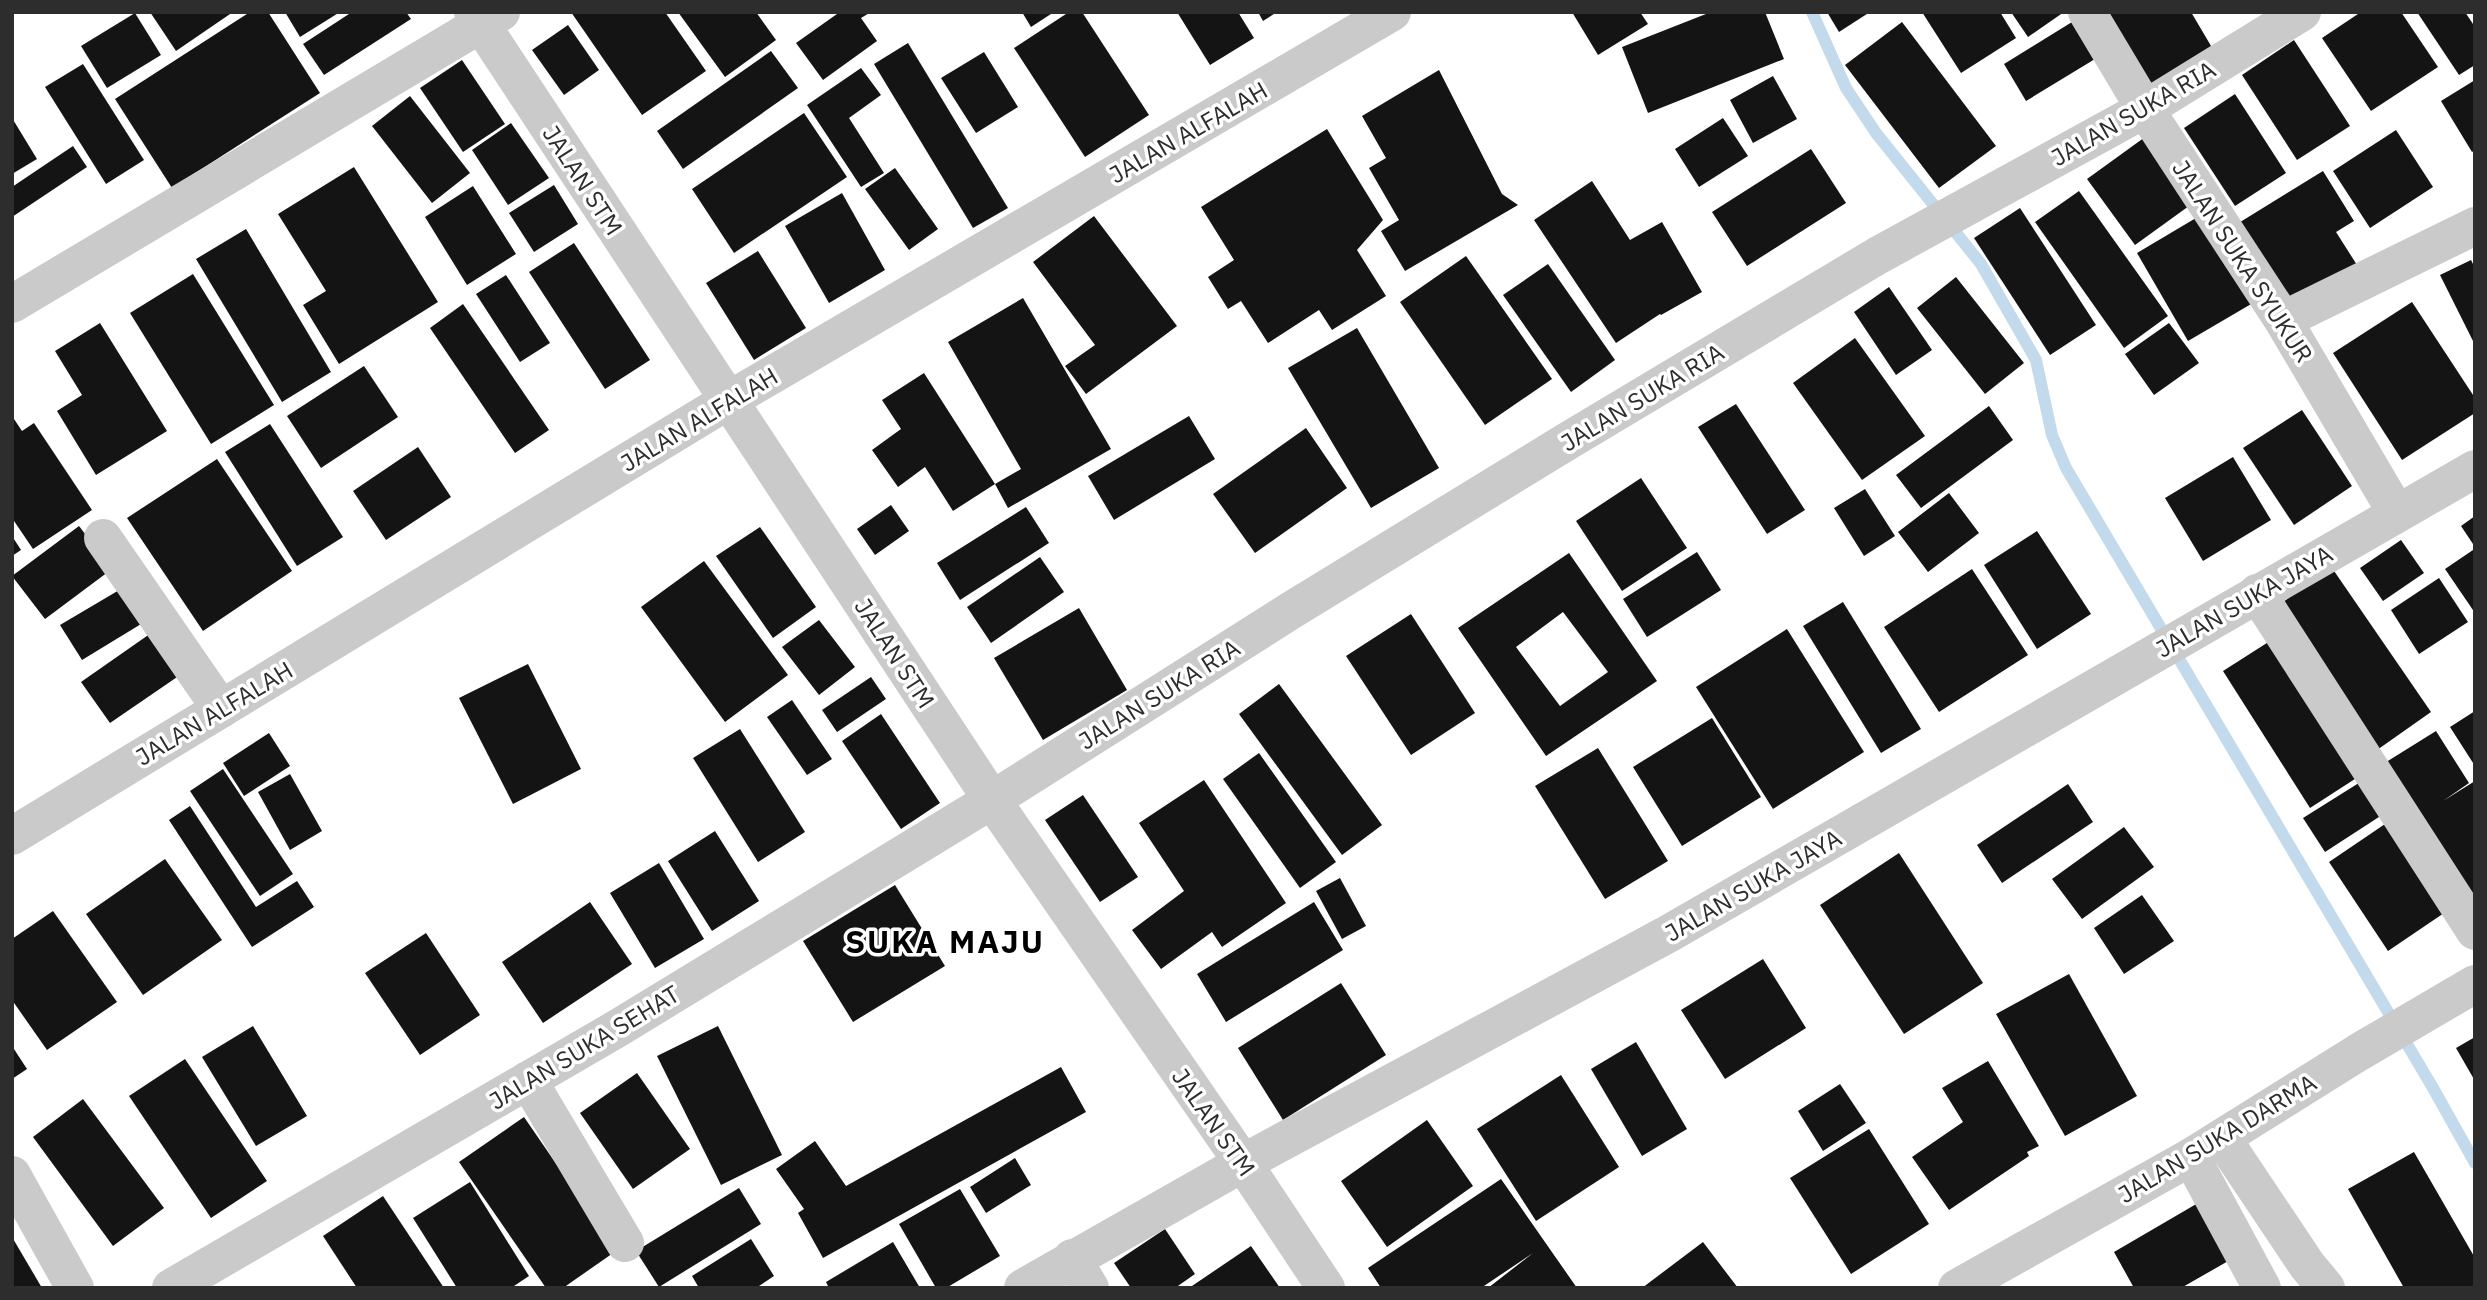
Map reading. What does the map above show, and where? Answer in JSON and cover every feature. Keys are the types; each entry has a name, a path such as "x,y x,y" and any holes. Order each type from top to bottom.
{"street":[{"name":"JALAN ALFALAH","path":"12,836 729,400 1392,12"},
{"name":"JALAN SUKA SYUKUR","path":"2087,12 2145,109 2283,320 2396,512"},
{"name":"JALAN SUKA RIA","path":"992,800 1290,611 1877,256 2145,109 2302,12"},
{"name":"JALAN STM","path":"485,16 729,400 992,800 1243,1163 1326,1288"},
{"path":"12,304 485,16"},
{"path":"2283,320 2475,226"},
{"name":"JALAN SUKA JAYA","path":"1023,1288 1081,1273 1243,1163 1668,934 2396,512 2475,469"},
{"path":"103,538 221,709"},
{"path":"2257,593 2475,931"},
{"name":"JALAN SUKA SEHAT","path":"172,1288 618,1028 992,800"},
{"name":"JALAN SUKA DARMA","path":"1957,1288 2207,1147 2359,1052 2475,984"},
{"path":"528,1080 625,1243"},
{"path":"2207,1147 2262,1288"},
{"path":"2207,1147 2326,1288"},
{"path":"12,1175 75,1288"}],"building":[{"path":"150,12 233,12 176,51"},
{"path":"250,12 268,12 320,93 172,188 115,99"},
{"path":"285,12 340,12 300,37"},
{"path":"352,12 406,12 411,19 324,75 303,44"},
{"path":"571,12 665,12 706,71 642,115"},
{"path":"678,12 756,12 776,40 725,77"},
{"path":"836,12 871,12 861,18 877,41 823,80 796,43 837,14"},
{"path":"1022,12 1054,12 1031,27"},
{"path":"1069,12 1082,12 1149,115 1085,157 1014,48"},
{"path":"1177,12 1238,12 1254,38 1210,65"},
{"path":"1258,12 1277,12 1263,21"},
{"path":"1572,12 1640,12 1648,24 1598,55"},
{"path":"1711,12 1765,12 1784,59 1648,113 1622,47"},
{"path":"1827,12 1870,12 1839,32"},
{"path":"1922,12 2000,12 2016,38 1961,73"},
{"path":"2011,12 2064,12 2028,37"},
{"path":"2103,12 2191,12 2214,51 2149,90"},
{"path":"2361,12 2401,12 2438,67 2371,111 2322,38"},
{"path":"2417,12 2465,12 2475,27 2475,65 2459,75"},
{"path":"135,13 161,55 107,88 81,46"},
{"path":"1902,22 1996,146 1939,188 1845,65"},
{"path":"2072,22 2095,59 2026,101 2004,64"},
{"path":"568,25 599,70 564,95 532,50"},
{"path":"2294,40 2350,126 2297,160 2242,75"},
{"path":"908,43 1008,208 973,228 874,64"},
{"path":"771,51 798,88 683,169 657,131"},
{"path":"984,52 1018,107 976,133 941,78"},
{"path":"462,60 505,124 463,152 420,88"},
{"path":"83,64 144,160 106,184 45,87"},
{"path":"861,68 881,95 849,118 884,173 861,187 807,105"},
{"path":"1439,70 1502,194 1518,205 1405,271 1381,231 1399,220 1369,168 1386,158 1362,116"},
{"path":"1773,76 1797,119 1753,143 1730,100"},
{"path":"2475,80 2475,150 2472,152 2441,101"},
{"path":"2235,94 2286,173 2235,206 2184,128"},
{"path":"410,96 470,173 432,203 372,126"},
{"path":"804,113 847,177 734,253 692,189"},
{"path":"12,118 37,159 12,174"},
{"path":"1723,118 1748,156 1699,187 1675,149"},
{"path":"511,123 549,178 508,205 472,150"},
{"path":"1327,129 1383,220 1357,250 1386,296 1332,330 1319,310 1268,343 1241,301 1228,309 1208,277 1234,260 1201,207"},
{"path":"2396,130 2433,187 2370,228 2333,171"},
{"path":"2152,132 2200,198 2135,245 2087,179"},
{"path":"73,146 87,167 12,217 12,187"},
{"path":"1811,149 1846,203 1747,266 1712,212"},
{"path":"354,167 438,302 339,364 303,305 326,291 278,214"},
{"path":"895,168 938,229 909,250 865,189"},
{"path":"2323,171 2354,221 2336,232 2357,265 2288,308 2237,224"},
{"path":"1592,181 1630,240 1662,222 1702,292 1660,314 1616,343 1534,220"},
{"path":"554,185 578,224 534,252 509,213"},
{"path":"473,186 516,254 467,285 425,217"},
{"path":"2079,191 2168,316 2124,348 2035,222"},
{"path":"842,193 885,270 829,303 785,226"},
{"path":"2020,208 2096,325 2050,355 1974,238"},
{"path":"2206,212 2258,300 2188,341 2137,253"},
{"path":"1094,216 1177,326 1086,394 1065,366 1095,345 1033,262"},
{"path":"246,229 331,372 282,402 196,259"},
{"path":"574,243 650,360 605,389 529,272"},
{"path":"758,251 806,328 754,360 706,283"},
{"path":"1466,256 1552,379 1485,425 1400,302"},
{"path":"2471,260 2475,268 2475,345 2440,275"},
{"path":"1548,264 1615,360 1571,392 1503,295"},
{"path":"193,274 274,405 211,444 130,313"},
{"path":"506,275 550,343 520,362 476,294"},
{"path":"1956,277 2024,363 1985,394 1917,308"},
{"path":"1889,287 1932,350 1896,375 1854,312"},
{"path":"1023,298 1111,449 1008,508 995,484 1021,469 948,342"},
{"path":"2412,302 2475,398 2475,413 2402,460 2333,353"},
{"path":"463,304 549,430 515,453 430,328"},
{"path":"100,323 167,431 96,475 57,411 82,395 55,351"},
{"path":"2169,323 2199,363 2154,395 2125,354"},
{"path":"1357,328 1439,468 1371,508 1288,368"},
{"path":"1855,338 1925,436 1862,480 1793,383"},
{"path":"364,366 398,417 321,468 287,416"},
{"path":"924,373 995,484 953,511 925,467 898,487 872,450 901,429 882,400"},
{"path":"1736,404 1805,510 1767,534 1698,427"},
{"path":"1989,406 2013,440 1921,508 1896,475"},
{"path":"2302,410 2352,486 2294,525 2243,448"},
{"path":"12,416 22,431 34,423 92,510 33,549 12,518"},
{"path":"1189,416 1215,459 1114,520 1088,476"},
{"path":"270,424 343,537 297,566 225,452"},
{"path":"1306,428 1347,488 1255,553 1213,494"},
{"path":"418,447 451,497 386,540 353,491"},
{"path":"2233,457 2271,520 2203,561 2165,498"},
{"path":"217,459 292,571 203,631 127,518"},
{"path":"1641,478 1687,548 1622,591 1576,521"},
{"path":"1865,489 1895,536 1864,556 1834,508"},
{"path":"1949,493 1979,533 1928,572 1898,532"},
{"path":"891,505 909,531 875,555 857,529"},
{"path":"1026,507 1049,543 960,600 937,563"},
{"path":"2475,516 2475,547 2461,526"},
{"path":"79,526 112,569 45,619 12,576"},
{"path":"760,527 816,607 773,638 716,556"},
{"path":"2037,531 2091,614 2037,649 1984,565"},
{"path":"12,536 21,550 12,556"},
{"path":"2401,540 2424,573 2383,601 2360,568"},
{"path":"2473,550 2475,553 2475,613 2445,569"},
{"path":"1697,552 1721,590 1647,637 1623,599"},
{"path":"1569,553 1657,681 1546,756 1458,628","holes":["1563,612 1608,672 1560,706 1516,647"]},
{"path":"1040,557 1064,592 991,643 967,607"},
{"path":"704,561 788,675 725,722 641,607"},
{"path":"2332,568 2431,712 2377,750 2277,606"},
{"path":"1972,569 2028,655 1939,712 1884,627"},
{"path":"2439,578 2468,622 2419,654 2391,610"},
{"path":"126,586 146,621 82,660 60,625"},
{"path":"1843,602 1921,729 1881,753 1803,626"},
{"path":"1079,608 1127,690 1043,740 994,658"},
{"path":"1411,614 1475,713 1411,755 1346,656"},
{"path":"819,620 855,667 819,695 782,647"},
{"path":"1787,629 1864,752 1773,809 1696,687"},
{"path":"154,631 183,673 110,723 81,682"},
{"path":"2270,641 2358,777 2310,808 2223,671"},
{"path":"528,664 581,769 513,804 459,698"},
{"path":"871,677 886,699 837,732 822,710"},
{"path":"1279,684 1382,825 1342,855 1239,714"},
{"path":"792,700 832,759 807,775 767,717"},
{"path":"2475,711 2475,766 2450,727"},
{"path":"881,714 940,803 901,829 842,741"},
{"path":"1712,718 1761,797 1682,846 1633,767"},
{"path":"740,729 805,832 758,862 693,758"},
{"path":"2436,731 2469,783 2443,801 2475,781 2475,899 2375,769"},
{"path":"269,733 290,766 244,796 223,763"},
{"path":"1598,748 1668,861 1605,899 1535,786"},
{"path":"1259,753 1336,862 1300,888 1223,779"},
{"path":"223,769 293,874 260,896 190,791"},
{"path":"290,774 322,831 290,850 258,792"},
{"path":"1204,780 1286,903 1222,947 1212,932 1161,969 1132,930 1184,891 1139,823"},
{"path":"2362,781 2382,815 2325,852 2303,818"},
{"path":"2068,784 2093,822 2002,883 1977,845"},
{"path":"1083,795 1138,877 1100,902 1045,820"},
{"path":"190,806 256,907 297,881 314,907 252,947 169,820"},
{"path":"2388,822 2447,911 2388,951 2329,862"},
{"path":"2124,827 2154,867 2082,919 2052,879"},
{"path":"715,831 759,901 712,931 668,861"},
{"path":"1899,853 1983,983 1904,1034 1820,905"},
{"path":"165,859 222,940 143,995 86,914"},
{"path":"659,863 704,939 655,968 610,893"},
{"path":"1340,878 1366,926 1342,939 1316,891"},
{"path":"895,885 945,966 853,1022 803,941"},
{"path":"2142,895 2174,941 2124,974 2094,928"},
{"path":"590,902 632,964 543,1023 502,962"},
{"path":"1314,902 1343,950 1226,1022 1197,974"},
{"path":"53,911 117,1002 47,1050 12,1000 12,939"},
{"path":"426,933 480,1015 420,1055 365,973"},
{"path":"1763,959 1806,1028 1725,1079 1681,1010"},
{"path":"2069,974 2137,1096 2065,1136 1996,1014"},
{"path":"1341,983 1386,1055 1283,1120 1238,1048"},
{"path":"253,1026 307,1116 256,1146 202,1057"},
{"path":"718,1026 782,1155 721,1185 657,1056"},
{"path":"2475,1037 2475,1081 2456,1048"},
{"path":"1636,1042 1687,1129 1642,1156 1591,1069"},
{"path":"12,1046 27,1069 12,1079"},
{"path":"185,1059 267,1181 211,1218 129,1096"},
{"path":"1988,1061 2039,1146 2027,1152 2029,1156 1949,1210 1912,1157 1963,1122 1942,1088"},
{"path":"1061,1067 1086,1112 823,1258 798,1213 804,1209 776,1169 815,1141 846,1186"},
{"path":"637,1073 690,1149 633,1189 580,1113"},
{"path":"1561,1075 1619,1167 1536,1221 1477,1129"},
{"path":"1840,1084 1866,1123 1823,1151 1798,1111"},
{"path":"83,1099 164,1208 113,1246 33,1137"},
{"path":"524,1117 616,1251 563,1288 546,1288 459,1162"},
{"path":"1427,1120 1473,1186 1387,1247 1341,1181"},
{"path":"1869,1129 1929,1224 1851,1274 1790,1178"},
{"path":"2414,1152 2475,1258 2475,1288 2404,1288 2348,1189"},
{"path":"1015,1158 1031,1185 986,1213 970,1187"},
{"path":"1501,1179 1577,1288 1488,1288 1533,1253 1481,1288 1381,1288 1368,1268"},
{"path":"470,1182 529,1276 511,1288 457,1288 413,1218"},
{"path":"739,1188 761,1224 659,1287 636,1251"},
{"path":"960,1189 1000,1256 946,1288 936,1288 899,1224"},
{"path":"383,1196 444,1288 357,1288 323,1236"},
{"path":"2198,1203 2230,1260 2181,1288 2134,1288 2114,1252"},
{"path":"1165,1229 1195,1274 1175,1288 1131,1288 1114,1263"},
{"path":"12,1237 42,1288 12,1288"},
{"path":"751,1239 774,1276 756,1288 699,1288 692,1276"},
{"path":"893,1242 920,1288 829,1288 826,1282"},
{"path":"1703,1242 1738,1288 1642,1288"},
{"path":"1251,1246 1280,1288 1189,1288"}],"waterway":[{"path":"1812,12 1846,88 1876,133 1981,264 2036,360 2052,435 2066,468 2475,1163"}],"district":[{"name":"SUKA MAJU","path":"945,941"}]}
